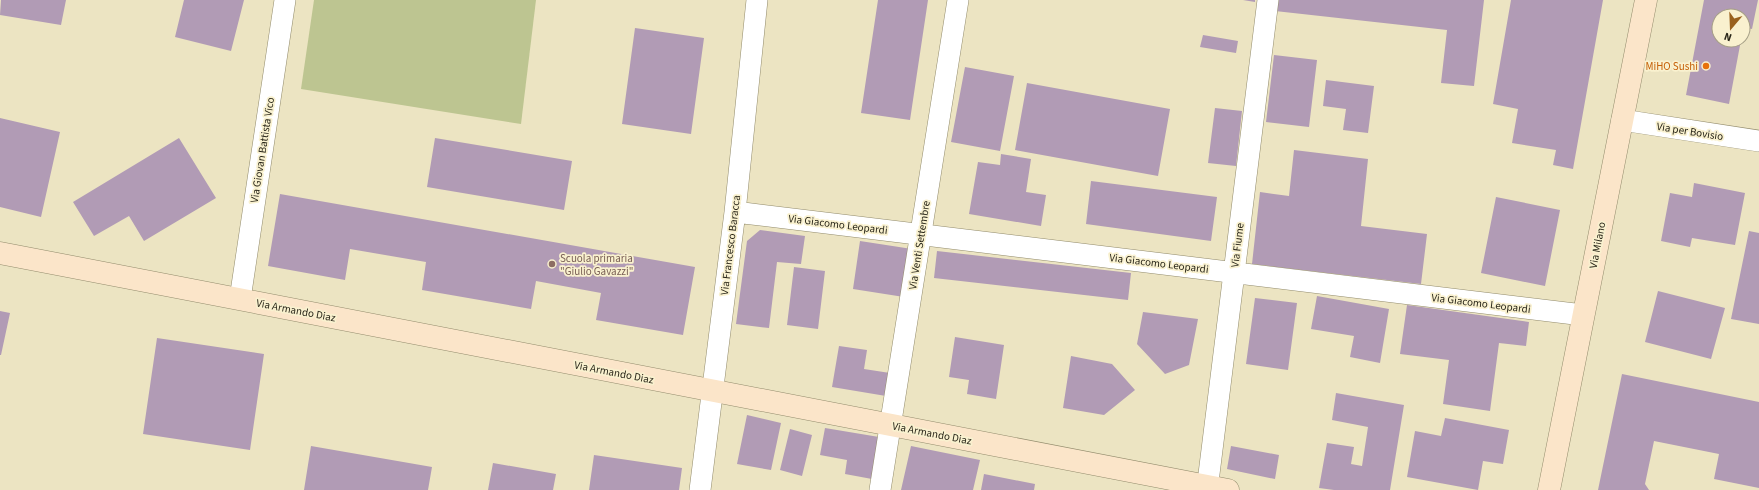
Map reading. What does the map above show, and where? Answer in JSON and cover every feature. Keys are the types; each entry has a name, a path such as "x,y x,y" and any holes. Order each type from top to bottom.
{"street":[{"name":"Via Giovan Battista Vico","path":"240,299 285,0"},
{"name":"Via Francesco Baracca","path":"700,490 735,212 758,0"},
{"name":"Via Venti Settembre","path":"880,490 958,0"},
{"name":"Via Fiume","path":"1214,489 1234,272 1268,0"},
{"name":"Via Milano","path":"1549,490 1646,0"},
{"name":"Via per Bovisio","path":"1622,120 1759,141"},
{"name":"Via Giacomo Leopardi","path":"735,212 1583,315"},
{"name":"Via Armando Diaz","path":"0,253 1214,489"}],"green space":[{"path":"314,0 536,0 521,124 301,89"}],"building":[{"path":"1,0 66,0 61,25 0,15"},
{"path":"184,0 244,0 231,51 175,37"},
{"path":"878,0 928,0 910,120 861,113"},
{"path":"1243,0 1255,0 1255,2"},
{"path":"1276,0 1484,0 1474,86 1441,83 1447,30 1275,11"},
{"path":"1511,0 1603,0 1573,169 1553,165 1556,150 1512,143 1518,109 1493,104"},
{"path":"1704,0 1758,0 1752,29 1751,8 1711,8 1711,48 1740,48 1729,104 1686,95"},
{"path":"635,28 704,38 691,134 622,124"},
{"path":"1203,35 1238,41 1236,53 1200,47"},
{"path":"1274,55 1317,60 1309,127 1266,122"},
{"path":"965,67 1014,76 1000,151 951,142"},
{"path":"1326,80 1374,86 1368,133 1343,130 1346,109 1323,106"},
{"path":"1027,83 1170,109 1158,176 1015,150"},
{"path":"1215,108 1242,111 1236,166 1208,163"},
{"path":"0,118 60,132 41,217 0,207"},
{"path":"179,138 216,198 144,241 129,216 94,236 73,202"},
{"path":"435,138 572,161 564,210 427,187"},
{"path":"1294,150 1368,159 1361,226 1427,234 1421,284 1252,264 1260,192 1289,196"},
{"path":"1001,154 1031,159 1026,192 1046,195 1041,226 969,214 978,162 1000,165"},
{"path":"1091,181 1217,197 1211,241 1086,224"},
{"path":"1694,183 1745,193 1735,245 1692,238 1690,247 1661,241 1670,193 1692,197"},
{"name":"Scuola primaria \"Giulio Gavazzi\"","path":"280,194 695,267 683,335 596,320 601,293 536,281 531,309 422,290 426,262 350,249 345,280 268,266"},
{"path":"1496,197 1560,210 1545,286 1481,273"},
{"path":"760,230 805,236 801,264 777,262 769,328 736,324 747,241"},
{"path":"1749,231 1759,233 1759,324 1731,319"},
{"path":"860,241 912,249 904,297 853,289"},
{"path":"937,251 1131,273 1128,300 934,278"},
{"path":"794,267 825,271 818,329 787,325"},
{"path":"1658,291 1725,308 1711,359 1645,342"},
{"path":"1317,296 1389,309 1380,363 1350,357 1354,336 1311,329"},
{"path":"1255,298 1297,303 1288,370 1246,364"},
{"path":"1407,305 1529,322 1526,346 1499,343 1490,411 1443,404 1449,360 1400,354"},
{"path":"0,311 10,313 1,355 0,355"},
{"path":"1143,312 1198,319 1189,365 1165,374 1137,344"},
{"path":"955,337 1004,345 996,399 967,394 969,380 949,377"},
{"path":"157,338 264,354 250,450 143,434"},
{"path":"839,346 867,350 864,369 890,373 886,396 832,387"},
{"path":"1071,356 1112,364 1135,390 1104,415 1063,408"},
{"path":"1622,374 1759,402 1759,488 1714,479 1719,454 1654,441 1645,484 1649,490 1598,490"},
{"path":"1336,393 1404,405 1390,490 1334,490 1319,488 1327,443 1354,447 1351,464 1362,466 1368,427 1332,420"},
{"path":"747,415 781,423 771,470 737,464"},
{"path":"1445,418 1509,430 1503,464 1483,461 1478,490 1407,477 1415,431 1441,436"},
{"path":"825,428 879,437 872,479 845,474 847,460 820,455"},
{"path":"790,429 812,435 802,476 780,470"},
{"path":"311,446 432,467 428,490 304,490"},
{"path":"911,446 980,460 973,490 901,490"},
{"path":"1231,446 1279,455 1275,479 1227,469"},
{"path":"594,455 682,468 679,490 589,490"},
{"path":"493,463 556,474 553,490 488,490"},
{"path":"984,474 1035,484 1034,490 981,490"}],"place":[{"name":"MiHO Sushi","path":"1706,66"},
{"name":"Scuola primaria \"Giulio Gavazzi\"","path":"552,264"}]}
